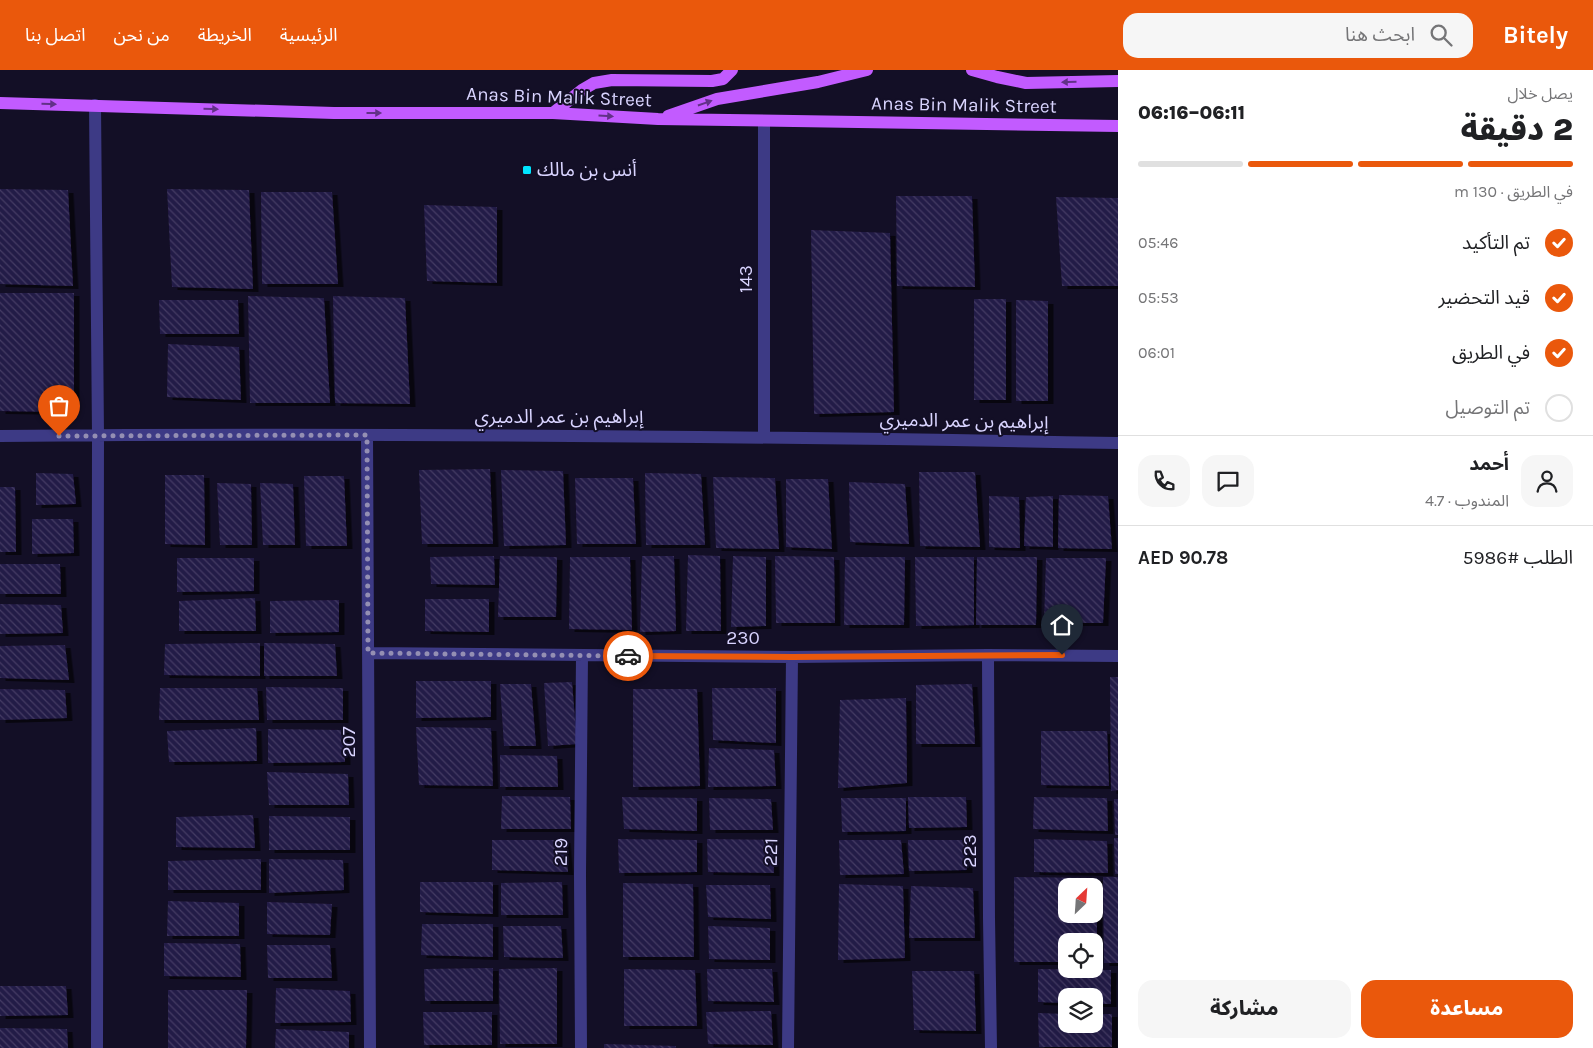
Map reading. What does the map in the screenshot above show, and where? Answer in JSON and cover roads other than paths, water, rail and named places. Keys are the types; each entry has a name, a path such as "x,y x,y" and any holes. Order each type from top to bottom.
{"main road":[{"path":"553,113 582,90 594,84 612,80 712,81 723,79 732,70"},
{"path":"658,119 717,99 818,82 867,70"},
{"name":"Anas Bin Malik Street","path":"972,70 1026,83 1118,81"},
{"name":"Anas Bin Malik Street","path":"0,103 334,113 553,113 658,119 1118,126"}],"street":[{"path":"95,105 98,435 97,1048"},
{"name":"143","path":"764,121 764,437"},
{"name":"207","path":"367,435 370,1048"},
{"name":"إبراهيم بن عمر الدميري","path":"0,436 764,437 1118,443"},
{"name":"230","path":"368,653 792,657 988,654 1118,656"},
{"name":"223","path":"988,654 991,1048"},
{"name":"219","path":"582,656 580,874 582,1048"},
{"name":"221","path":"788,1048 792,657"}],"place":[{"name":"أنس بن مالك","path":"527,170"}]}
